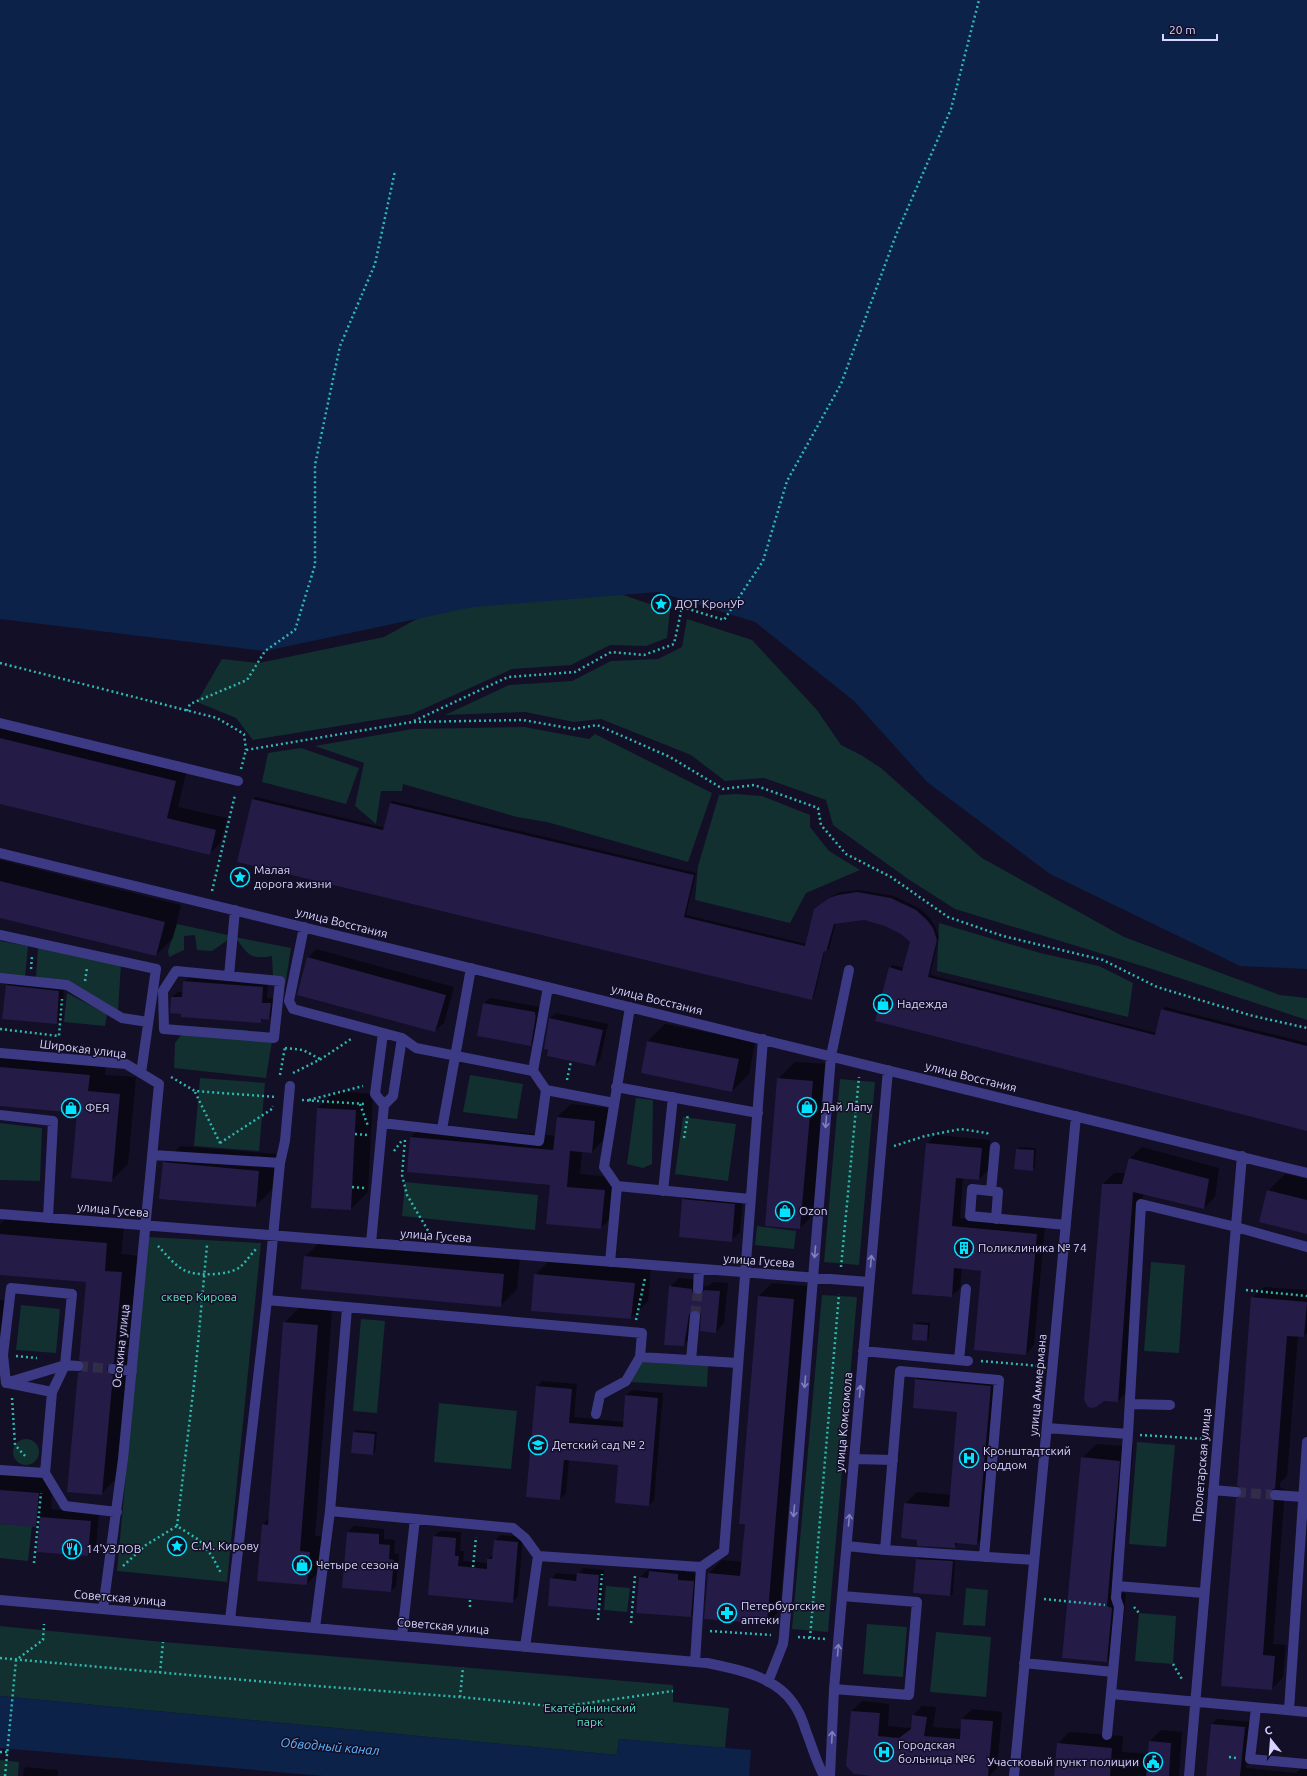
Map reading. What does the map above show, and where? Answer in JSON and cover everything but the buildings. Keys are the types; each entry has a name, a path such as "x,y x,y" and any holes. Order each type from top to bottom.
{"street":[{"path":"0,723 238,780"},
{"name":"улица Восстания","path":"0,853 1307,1172"},
{"path":"229,976 235,910"},
{"path":"304,927 289,1001 293,1009 402,1038 416,1048 533,1071 546,1090 539,1141 382,1123"},
{"path":"0,935 88,953 156,970 141,1073"},
{"path":"442,1129 470,968"},
{"path":"768,1682 784,1636 831,1056 849,970"},
{"path":"176,971 229,976 280,981 274,1038 164,1029 163,992 176,971"},
{"path":"0,978 64,984 122,1018 148,1022"},
{"path":"533,1071 548,987"},
{"path":"610,1262 617,1186 604,1167 630,1007"},
{"path":"150,1009 164,1008"},
{"path":"384,1033 375,1094 384,1105"},
{"path":"371,1244 384,1105 393,1096 402,1038"},
{"path":"538,1556 701,1567 724,1551 763,1039"},
{"name":"Широкая улица","path":"0,1053 126,1064 159,1084"},
{"name":"улица Комсомола","path":"830,1776 834,1689 888,1070"},
{"name":"Осокина улица","path":"103,1609 117,1512 159,1084"},
{"path":"230,1620 267,1300 280,1163 285,1141 290,1086"},
{"path":"616,1087 758,1113"},
{"path":"546,1090 614,1103"},
{"path":"663,1191 673,1097"},
{"path":"0,1115 53,1121 48,1218"},
{"name":"улица Аммермана","path":"1014,1776 1076,1116"},
{"path":"991,1191 993,1143"},
{"path":"152,1155 280,1163"},
{"name":"Пролетарская улица","path":"1189,1776 1242,1156"},
{"path":"617,1186 750,1199"},
{"path":"996,1219 998,1192 972,1189 970,1216 996,1219 1066,1225"},
{"path":"1107,1735 1119,1606 1116,1598 1142,1204 1236,1227 1307,1247"},
{"name":"улица Гусева","path":"0,1214 869,1282"},
{"path":"698,1289 699,1269"},
{"path":"3,1383 5,1301 11,1288 72,1294 65,1365 52,1392 44,1473 65,1506 117,1512"},
{"path":"863,1351 964,1360 966,1289"},
{"path":"267,1300 642,1333 640,1357 626,1381 600,1395 596,1414"},
{"path":"315,1628 330,1510 347,1308"},
{"path":"691,1360 695,1316"},
{"path":"640,1357 738,1363"},
{"path":"3,1383 65,1365 78,1366"},
{"path":"113,1369 132,1371"},
{"path":"885,1550 900,1371 999,1380 984,1557"},
{"path":"3,1383 52,1392"},
{"path":"1130,1404 1170,1405"},
{"path":"1047,1428 1128,1434"},
{"path":"1289,1710 1304,1542 1303,1497 1307,1448"},
{"path":"854,1459 892,1460"},
{"path":"0,1470 44,1473"},
{"path":"1213,1490 1236,1492"},
{"path":"1275,1495 1303,1497"},
{"path":"330,1510 513,1528 525,1538 538,1556 525,1647"},
{"path":"402,1636 415,1519"},
{"path":"846,1546 1034,1560"},
{"path":"695,1662 701,1567"},
{"path":"1117,1586 1204,1593"},
{"path":"834,1689 909,1695 917,1602 842,1596"},
{"name":"Советская улица","path":"0,1600 695,1662 733,1669 768,1682 785,1694 793,1703 800,1715 824,1776"},
{"path":"1024,1663 1113,1672"},
{"path":"1111,1694 1307,1712"},
{"path":"1256,1708 1250,1759 1307,1764"}],"path":[{"path":"412,722 508,677 575,672 611,652 644,655 674,644 682,607 724,620 763,561 787,481 841,384 896,235 951,109 979,0"},
{"path":"187,711 190,704 247,680 265,651 295,630 315,565 315,465 340,346 374,264 395,171"},
{"path":"0,663 217,718 244,734 246,750 238,780"},
{"path":"246,750 412,722 523,720 574,729 597,725 670,757 723,789 754,785 818,808 821,825 846,854 891,877 948,916 1003,936 1103,960 1157,986 1253,1016 1307,1028"},
{"path":"209,904 234,800"},
{"path":"30,981 34,941"},
{"path":"84,995 88,953"},
{"path":"0,1028 59,1036 64,984"},
{"path":"280,1079 321,1059 368,1029"},
{"path":"285,1048 303,1050 321,1059"},
{"path":"564,1093 571,1061"},
{"path":"810,1638 859,1073"},
{"path":"166,1074 195,1091 278,1097"},
{"path":"307,1100 376,1082"},
{"path":"195,1091 223,1149"},
{"path":"220,1143 272,1109 278,1097 278,1091"},
{"path":"289,1099 384,1105"},
{"path":"360,1104 370,1135"},
{"path":"406,1126 402,1174 407,1195 441,1249"},
{"path":"888,1149 925,1136 962,1129 987,1133 993,1143"},
{"path":"177,1526 195,1376 208,1241"},
{"path":"156,1245 175,1263 188,1272 204,1274 223,1274 239,1268 254,1252"},
{"path":"633,1332 646,1272"},
{"path":"1246,1290 1307,1296"},
{"path":"964,1360 1052,1366"},
{"path":"12,1395 15,1445 28,1460"},
{"path":"1128,1434 1218,1439"},
{"path":"34,1563 41,1493"},
{"path":"473,1567 477,1525"},
{"path":"122,1566 146,1545 177,1526"},
{"path":"177,1526 199,1540 212,1556 223,1575"},
{"path":"598,1620 604,1560"},
{"path":"631,1623 636,1562"},
{"path":"1031,1597 1107,1606"},
{"path":"470,1599 470,1607"},
{"path":"5,1776 12,1687 16,1660 43,1640 44,1624"},
{"path":"160,1673 163,1642"},
{"path":"0,1658 160,1673 460,1697 558,1707 673,1691"},
{"path":"1173,1664 1185,1685"},
{"path":"460,1697 463,1668"},
{"path":"0,1752 7,1752"}],"green space":[{"path":"597,586 670,611 667,638 646,646 610,645 571,665 512,669 412,714 253,740 236,718 197,702 222,659 259,663 384,637 455,598"},
{"path":"687,619 752,640 817,710 841,745 861,755 881,768 982,858 1124,937 1280,995 1307,998 1307,1020 1152,969 955,909 908,879 833,825 826,800 764,778 725,781 691,755 601,719 574,722 525,712 445,715 509,685 572,681 611,661 658,659 682,647"},
{"path":"524,727 589,739 595,734 712,793 688,862 547,822 517,817 403,784 402,791 381,791 376,824 355,806 364,763 315,746 412,729"},
{"path":"301,748 359,768 346,804 262,782 268,753"},
{"path":"736,794 762,796 810,815 810,827 829,851 860,870 806,893 790,923 695,900 698,866 719,795"},
{"path":"939,923 1040,953 1099,966 1133,983 1128,1017 937,971"},
{"path":"177,924 228,935 229,939 212,951 197,950 195,935 184,936 184,950 169,957 168,951"},
{"path":"235,937 291,948 285,986 273,977 272,956 258,957 246,952"},
{"path":"0,941 28,946 25,978 0,975"},
{"path":"38,947 121,965 118,1010 71,982 36,977"},
{"path":"67,993 107,1014 105,1026 64,1022"},
{"path":"188,1026 246,1030 272,1041 266,1078 174,1068 175,1043"},
{"path":"470,1075 523,1084 517,1119 463,1112"},
{"path":"200,1078 265,1083 259,1151 194,1146"},
{"path":"840,1079 875,1082 859,1265 824,1262"},
{"path":"636,1098 653,1100 652,1164 643,1168 627,1164"},
{"path":"683,1117 736,1124 728,1181 675,1174"},
{"path":"0,1123 42,1128 40,1181 0,1180"},
{"path":"405,1182 538,1195 535,1230 402,1216"},
{"path":"757,1226 796,1231 794,1249 755,1245"},
{"name":"сквер Кирова","path":"148,1237 261,1243 227,1582 117,1571"},
{"path":"1151,1262 1185,1265 1179,1353 1144,1351"},
{"path":"822,1295 857,1297 828,1632 792,1629"},
{"path":"21,1305 60,1309 56,1353 16,1350"},
{"path":"361,1319 385,1321 377,1413 353,1411"},
{"path":"643,1362 708,1366 707,1387 631,1382"},
{"path":"439,1403 517,1411 511,1469 434,1462"},
{"path":"26,1439 35,1443 39,1452 35,1461 26,1465 17,1461 13,1452 17,1443"},
{"path":"1137,1442 1175,1445 1166,1547 1129,1544"},
{"path":"0,1524 32,1526 28,1561 0,1558"},
{"path":"606,1586 630,1588 627,1612 604,1610"},
{"path":"966,1588 988,1590 985,1626 963,1625"},
{"path":"1139,1613 1176,1616 1173,1664 1135,1661"},
{"path":"867,1624 907,1627 903,1677 863,1674"},
{"name":"Екатерининский парк","path":"0,1626 163,1642 673,1685 673,1702 729,1708 725,1748 619,1739 617,1755 0,1696"},
{"path":"936,1632 991,1637 986,1697 930,1692"},
{"path":"0,1760 19,1762 18,1776 0,1776"}],"water":[{"path":"0,0 1307,0 1307,969 1240,966 1050,874 927,782 854,701 755,622 658,592 473,607 265,651 0,619"},
{"name":"Обводный канал","path":"0,1696 617,1755 619,1739 751,1750 749,1776 324,1776 0,1748"}],"tunnel":[{"path":"695,1316 698,1289"},
{"path":"78,1366 113,1369"},
{"path":"1236,1492 1275,1495"}],"place":[{"name":"ДОТ КронУР","path":"661,604"},
{"name":"Малая дорога жизни","path":"240,877"},
{"name":"Надежда","path":"883,1004"},
{"name":"Дай Лапу","path":"807,1107"},
{"name":"ФЕЯ","path":"71,1108"},
{"name":"Ozon","path":"785,1211"},
{"name":"Поликлиника № 74","path":"964,1248"},
{"name":"Детский сад № 2","path":"538,1445"},
{"name":"Кронштадтский роддом","path":"969,1458"},
{"name":"С.М. Кирову","path":"177,1546"},
{"name":"14'УЗЛОВ","path":"72,1549"},
{"name":"Четыре сезона","path":"302,1565"},
{"name":"Петербургские аптеки","path":"727,1613"},
{"name":"Городская больница №6","path":"884,1752"},
{"name":"Участковый пункт полиции","path":"1153,1762"}]}
